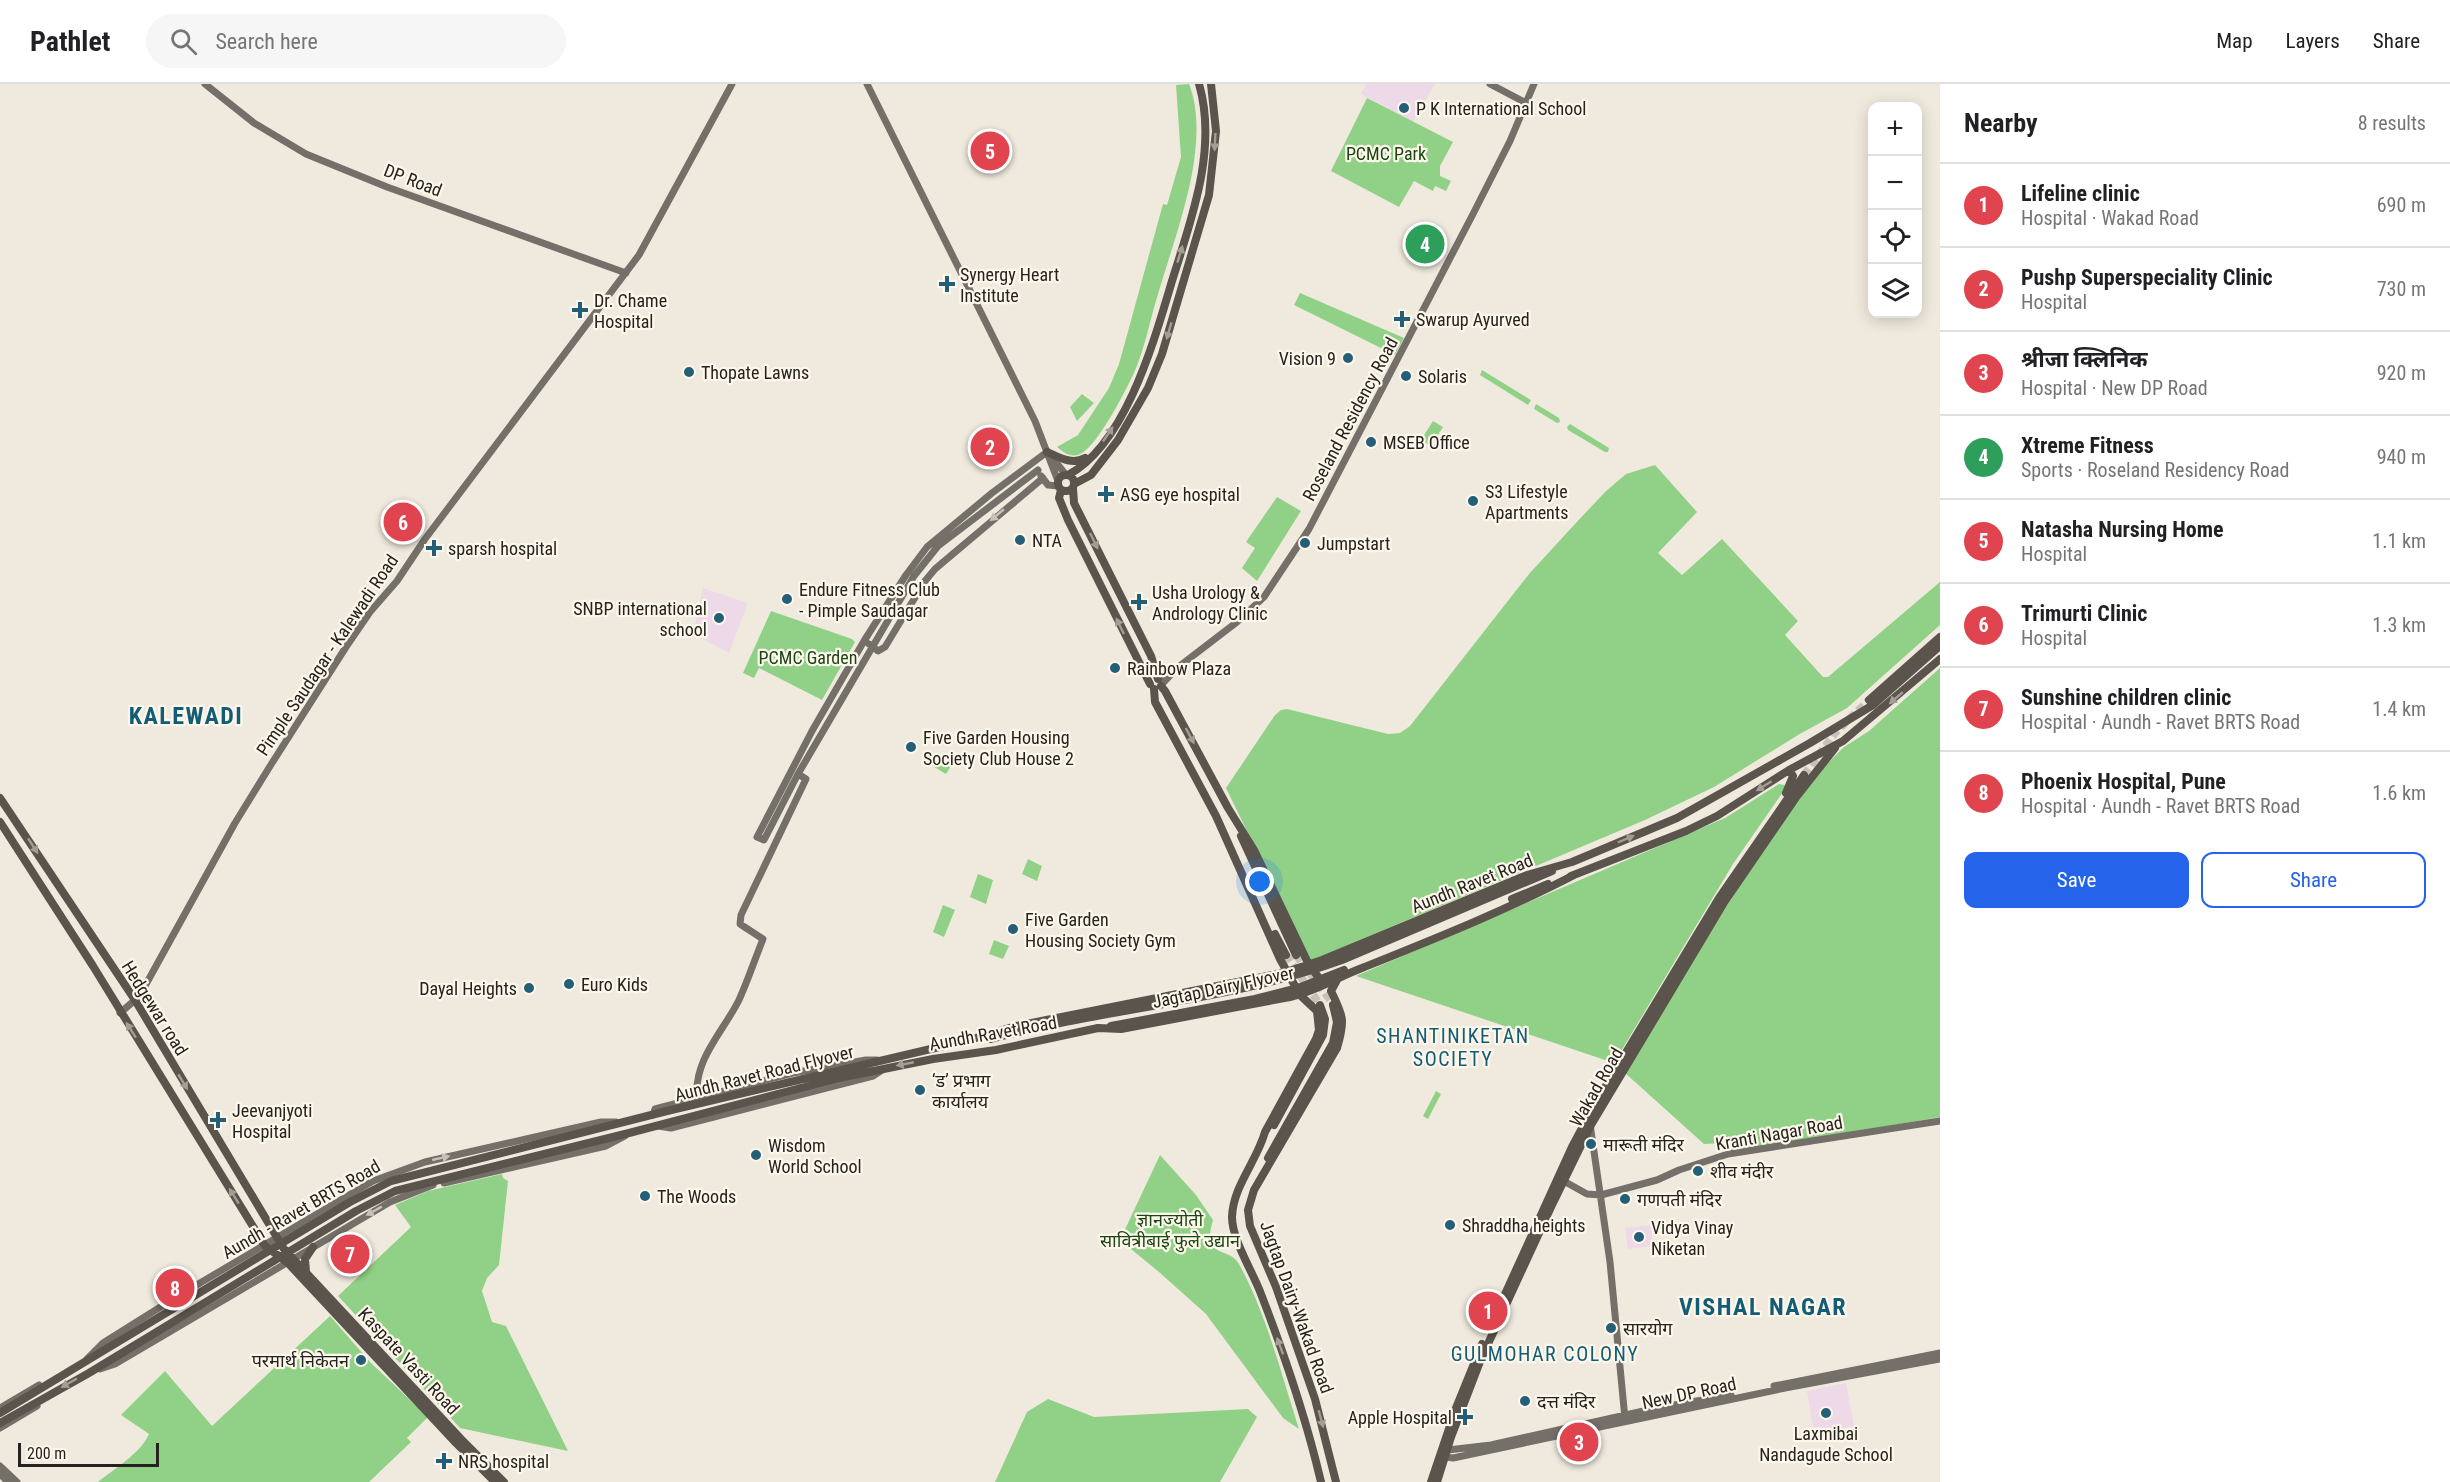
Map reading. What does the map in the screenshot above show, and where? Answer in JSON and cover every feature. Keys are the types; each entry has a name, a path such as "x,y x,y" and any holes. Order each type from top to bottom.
{"main road":[{"path":"1199,84 1204,111 1202,170 1191,219 1151,351 1125,409 1095,454 1078,470 1067,475 1059,486 1059,498 1068,520 1155,683 1165,691 1228,808 1254,850 1308,965 1331,995 1337,1022 1333,1043 1273,1150 1260,1179"},
{"path":"1059,486 1066,492 1091,475 1129,423 1148,388 1168,336 1202,222 1213,172 1216,131 1211,84"},
{"path":"1047,452 1065,460 1078,461 1095,454"},
{"path":"1067,475 1072,478 1074,503 1151,656 1155,702 1283,957"},
{"path":"1869,700 1940,637"},
{"name":"Aundh Ravet Road","path":"882,1064 1016,1026 1109,1012 1285,972 1308,965 1527,875 1572,862 1677,818 1810,743 1873,705 1940,645"},
{"path":"1331,995 1339,978 1540,893 1576,874 1686,831 1717,816 1789,770 1843,741 1940,659"},
{"name":"Wakad Road","path":"1589,1123 1725,901 1797,796 1843,741"},
{"path":"1719,898 1731,873 1788,790 1793,776 1789,770"},
{"path":"1719,898 1804,775"},
{"name":"Hedgewar road","path":"0,798 135,1000 290,1260"},
{"path":"1228,808 1296,955"},
{"name":"Hedgewar road","path":"0,822 57,909 265,1246"},
{"path":"1220,829 1231,842 1283,957 1290,998"},
{"name":"Jagtap Dairy Flyover","path":"1107,1028 1120,1023 1255,999 1298,988 1370,960 1537,883 1572,862"},
{"name":"Jagtap Dairy Flyover","path":"1109,1012 1206,995 1306,973 1537,883 1576,874"},
{"name":"Wakad Road","path":"1431,1482 1481,1359 1561,1179 1589,1123 1719,898"},
{"path":"1261,1147 1265,1132 1319,1030 1317,1011 1300,995 1285,972"},
{"path":"1107,1028 1121,1029 1300,995 1331,995"},
{"name":"Jagtap Dairy-Wakad Road","path":"1331,995 1343,1019 1343,1028 1337,1048 1260,1179 1248,1210 1249,1222 1276,1287 1315,1399 1336,1482"},
{"path":"1320,1005 1325,1019 1323,1035 1243,1180 1235,1201 1232,1219 1238,1241 1261,1294 1301,1404 1321,1482"},
{"name":"Aundh Ravet Road","path":"882,1064 996,1050 1107,1028"},
{"name":"Aundh Ravet Road Flyover","path":"653,1115 882,1064"},
{"name":"Aundh Ravet Road Flyover","path":"658,1125 869,1067"},
{"path":"0,1413 376,1187 410,1174 653,1115"},
{"path":"0,1423 88,1373 381,1197 413,1185 658,1125"},
{"path":"265,1246 290,1260"},
{"path":"306,1272 305,1259 313,1246"},
{"name":"Kaspate Vasti Road","path":"290,1260 306,1272 456,1443 495,1482"},
{"name":"Kaspate Vasti Road","path":"290,1260 504,1482"},
{"path":"1261,1294 1276,1287"},
{"name":"Wakad Road","path":"1437,1482 1444,1453"}],"street":[{"name":"DP Road","path":"205,84 254,123 303,152 387,187 626,273"},
{"name":"Pimple Saudagar - Kalewadi Road","path":"120,1014 135,1000 145,986 253,793 346,647 370,612 397,581 425,538 626,273 651,236 732,84"},
{"path":"867,84 1035,421 1059,486 1048,484 1032,462"},
{"path":"1490,84 1526,103"},
{"name":"Roseland Residency Road","path":"1155,683 1237,622 1264,597 1309,529 1480,200 1534,84"},
{"path":"1038,470 938,546 914,576 798,774 779,800 757,837 764,840 779,800 789,775 864,641 927,547 1047,452"},
{"path":"1047,452 1067,475"},
{"path":"864,641 878,651 885,647 925,581 935,569 1043,478"},
{"path":"697,1097 697,1080 703,1062 738,1002 763,939 740,924 741,915 806,779 798,774"},
{"path":"653,1115 655,1109 793,1073 866,1060 882,1064 873,1076 671,1128 658,1125"},
{"name":"Kranti Nagar Road","path":"1601,1195 1657,1180 1679,1170 1728,1154 1940,1121"},
{"name":"Aundh - Ravet BRTS Road","path":"83,1363 103,1343 373,1181 409,1167 601,1122 627,1123"},
{"path":"1589,1123 1611,1262 1625,1419"},
{"path":"88,1373 115,1364 390,1202 415,1191 606,1146 629,1133"},
{"path":"1561,1179 1587,1194 1601,1195"},
{"name":"New DP Road","path":"1625,1419 1940,1353"},
{"name":"New DP Road","path":"1444,1453 1940,1359"},
{"path":"0,1408 39,1386 51,1383"},
{"path":"0,1428 41,1404 52,1392"},
{"path":"0,1466 17,1482"},
{"path":"0,1474 8,1482"}],"shaded area":[{"name":"P K International School","path":"1366,84 1435,84 1413,122 1361,94"},
{"name":"SNBP international school","path":"703,588 748,603 729,653 693,634"},
{"name":"Vidya Vinay Niketan","path":"1651,1225 1653,1246 1628,1249 1625,1228"},
{"path":"1846,1383 1854,1426 1814,1434 1807,1391"}],"green space":[{"path":"1189,84 1196,117 1192,174 1141,354 1134,373 1102,431 1085,451 1078,455 1069,455 1057,447 1078,435 1109,388 1119,364 1163,204 1167,205 1181,157 1176,85"},
{"name":"PCMC Park","path":"1367,98 1453,142 1440,166 1440,176 1451,181 1446,191 1435,186 1433,191 1414,181 1399,207 1331,171"},
{"path":"1300,293 1404,338 1395,355 1294,305"},
{"path":"1482,370 1531,400 1528,405 1480,375"},
{"path":"1082,394 1094,403 1077,421 1070,407"},
{"path":"1536,404 1559,418 1560,422 1557,423 1534,409"},
{"path":"1433,421 1443,427 1431,446 1421,440"},
{"path":"1570,424 1609,448 1608,452 1568,430 1567,427"},
{"path":"1655,465 1697,512 1658,553 1682,575 1722,539 1798,621 1785,635 1823,677 1828,677 1940,582 1940,625 1847,708 1798,735 1714,787 1645,820 1310,961 1226,788 1275,715 1287,709 1388,734 1400,733 1410,726 1529,574 1606,491 1626,474"},
{"path":"1277,497 1301,511 1257,581 1242,568 1255,548 1246,542"},
{"name":"PCMC Garden","path":"771,611 855,642 822,700 759,668 754,678 743,673"},
{"path":"1940,668 1940,1117 1796,1142 1729,1150 1726,1143 1704,1144 1625,1073 1734,894 1817,774 1844,747 1869,731"},
{"path":"931,753 951,766 946,774 926,762"},
{"path":"1779,784 1785,785 1785,789 1733,864 1614,1063 1356,976 1725,818"},
{"path":"1028,859 1042,866 1037,881 1022,874"},
{"path":"978,874 993,880 986,904 970,897"},
{"path":"943,905 955,910 944,937 933,932"},
{"path":"994,940 1009,946 1003,959 989,954"},
{"path":"1436,1091 1441,1094 1428,1119 1423,1116"},
{"name":"ज्ञानज्योती सावित्रीबाई फुले उद्यान","path":"1160,1155 1196,1195 1213,1220 1210,1233 1214,1247 1235,1259 1249,1283 1266,1324 1299,1429 1283,1418 1206,1314 1120,1240"},
{"path":"502,1174 503,1178 508,1181 499,1265 487,1278 482,1291 492,1322 506,1326 568,1451 460,1428 338,1296 411,1227 395,1205 428,1191"},
{"path":"330,1316 371,1363 428,1417 407,1438 411,1442 369,1482 98,1482 134,1454 145,1441 149,1434 121,1415 165,1371 212,1426"},
{"path":"1048,1399 1094,1417 1248,1409 1257,1417 1220,1482 995,1482 1027,1412"}],"tunnel":[{"path":"1804,775 1835,733 1869,700"},
{"path":"1286,955 1320,1005"},
{"path":"1296,955 1331,1001"}],"place":[{"name":"P K International School","path":"1404,108"},
{"name":"Natasha Nursing Home","path":"990,151"},
{"name":"Xtreme Fitness","path":"1425,244"},
{"name":"Synergy Heart Institute","path":"947,284"},
{"name":"Dr. Chame Hospital","path":"580,310"},
{"name":"Swarup Ayurved","path":"1402,319"},
{"name":"Vision 9","path":"1348,358"},
{"name":"Thopate Lawns","path":"689,372"},
{"name":"Solaris","path":"1406,376"},
{"name":"MSEB Office","path":"1371,442"},
{"name":"Pushp Superspeciality Clinic","path":"990,447"},
{"name":"ASG eye hospital","path":"1106,494"},
{"name":"S3 Lifestyle Apartments","path":"1473,501"},
{"name":"Trimurti Clinic","path":"403,522"},
{"name":"NTA","path":"1020,540"},
{"name":"Jumpstart","path":"1305,543"},
{"name":"sparsh hospital","path":"434,548"},
{"name":"Endure Fitness Club - Pimple Saudagar","path":"787,599"},
{"name":"Usha Urology & Andrology Clinic","path":"1139,602"},
{"name":"SNBP international school","path":"719,618"},
{"name":"Rainbow Plaza","path":"1115,668"},
{"name":"Five Garden Housing Society Club House 2","path":"911,747"},
{"name":"Five Garden Housing Society Gym","path":"1013,929"},
{"name":"Euro Kids","path":"569,984"},
{"name":"Dayal Heights","path":"529,988"},
{"name":"‘ड’ प्रभाग कार्यालय","path":"920,1090"},
{"name":"Jeevanjyoti Hospital","path":"218,1120"},
{"name":"मारूती मंदिर","path":"1591,1144"},
{"name":"Wisdom World School","path":"756,1155"},
{"name":"शीव मंदीर","path":"1698,1171"},
{"name":"The Woods","path":"645,1196"},
{"name":"गणपती मंदिर","path":"1625,1199"},
{"name":"Shraddha heights","path":"1450,1225"},
{"name":"Vidya Vinay Niketan","path":"1639,1237"},
{"name":"Sunshine children clinic","path":"350,1254"},
{"name":"Phoenix Hospital, Pune","path":"175,1288"},
{"name":"Lifeline clinic","path":"1488,1311"},
{"name":"सारयोग","path":"1611,1328"},
{"name":"परमार्थ निकेतन","path":"361,1360"},
{"name":"दत्त मंदिर","path":"1525,1401"},
{"name":"Laxmibai Nandagude School","path":"1826,1413"},
{"name":"Apple Hospital","path":"1465,1417"},
{"name":"श्रीजा क्लिनिक","path":"1579,1442"},
{"name":"NRS hospital","path":"444,1461"}],"district":[{"name":"KALEWADI","path":"186,716"},
{"name":"SHANTINIKETAN SOCIETY","path":"1453,1048"},
{"name":"VISHAL NAGAR","path":"1763,1307"},
{"name":"GULMOHAR COLONY","path":"1545,1354"}]}
